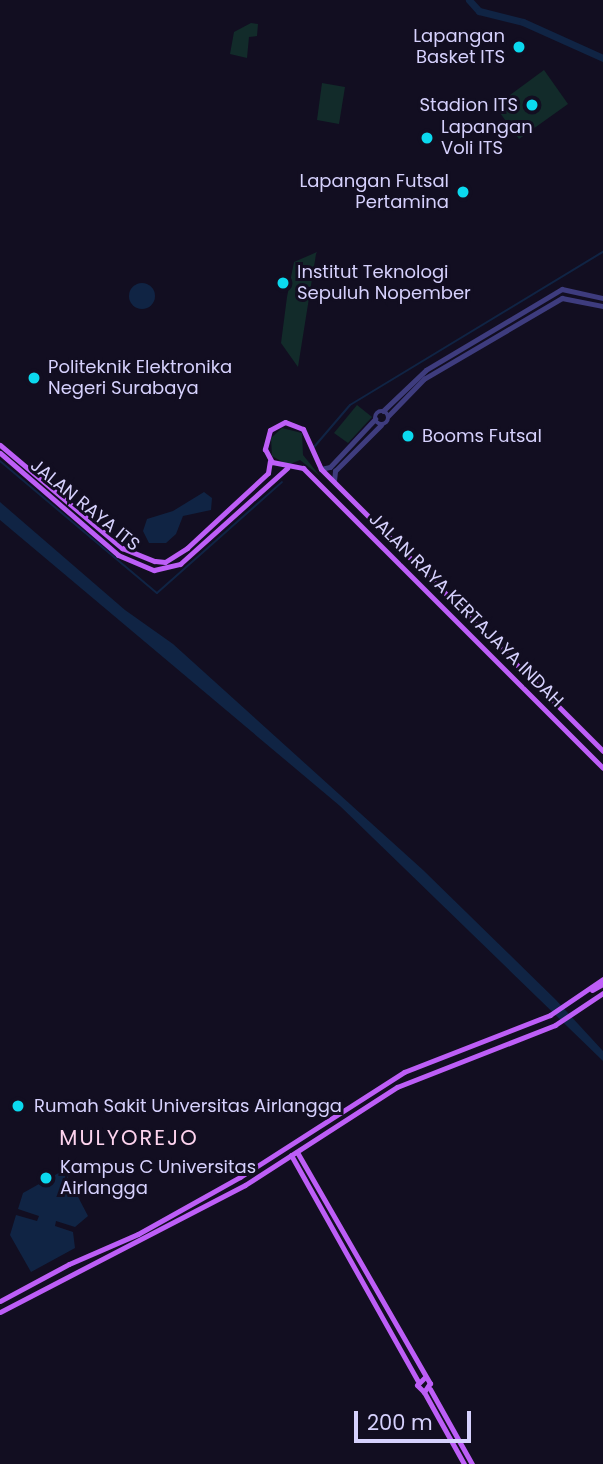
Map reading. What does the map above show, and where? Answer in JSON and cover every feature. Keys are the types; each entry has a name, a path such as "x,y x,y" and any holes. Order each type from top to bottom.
{"main road":[{"name":"JALAN RAYA KERTAJAYA INDAH","path":"269,458 266,437 274,426 289,422 306,432 315,462 322,470 603,753"},
{"name":"JALAN RAYA ITS","path":"0,445 54,489 57,497 118,555 143,568 167,569 180,564 287,468"},
{"name":"JALAN RAYA ITS","path":"0,453 49,495 57,497 122,548 145,559 175,558 270,470 269,458"},
{"path":"269,458 287,468"},
{"name":"JALAN RAYA KERTAJAYA INDAH","path":"287,468 299,466 317,480 603,768"},
{"path":"317,480 322,470"},
{"path":"324,487 333,481"},
{"path":"49,495 54,489"},
{"path":"214,523 219,529"},
{"path":"208,529 213,535"},
{"path":"459,623 467,615"},
{"path":"597,762 603,753"},
{"path":"0,1301 69,1264 129,1239 240,1177 404,1072 554,1013 603,981"},
{"path":"0,1312 245,1185 408,1082 561,1021 603,993"},
{"path":"338,1113 346,1119"},
{"path":"294,1153 421,1380 472,1464"},
{"path":"240,1177 245,1185"},
{"path":"421,1380 418,1390 427,1390"},
{"path":"427,1390 464,1464"}],"street":[{"path":"333,481 335,471 381,425 386,414 412,380 564,288 603,298"},
{"path":"322,470 330,467 375,419 386,414 424,379 530,316 567,297 603,306"},
{"path":"526,309 530,316"},
{"path":"468,345 472,352"},
{"path":"375,419 381,425"}],"green space":[{"path":"251,23 258,24 257,36 249,37 247,58 230,54 234,32"},
{"name":"Stadion ITS","path":"544,70 568,104 519,139 495,106"},
{"path":"322,83 345,87 339,124 317,120"},
{"path":"317,252 298,367 281,343 287,297 294,262"},
{"path":"357,405 372,417 348,443 334,433"},
{"path":"282,428 302,433 303,455 320,476 300,460 288,465 272,456 271,438"}],"water":[{"path":"142,283 151,287 155,296 151,305 142,309 133,305 129,296 133,287"},
{"path":"204,492 212,498 211,510 183,516 176,534 166,543 149,543 143,531 147,519 173,511"},
{"path":"0,502 125,610 173,644 423,870 556,1000 603,1051 603,1061 340,806 0,520"},
{"path":"64,1170 88,1216 75,1227 56,1221 55,1226 73,1232 75,1248 31,1272 10,1235 16,1215 37,1221 39,1216 18,1209 23,1193"}],"waterway":[{"path":"469,0 479,11 523,22 603,58"},
{"path":"314,447 350,405 603,252"},
{"path":"0,461 157,593 282,482"}],"place":[{"name":"Lapangan Basket ITS","path":"519,47"},
{"name":"Stadion ITS","path":"532,105"},
{"name":"Lapangan Voli ITS","path":"427,138"},
{"name":"Lapangan Futsal Pertamina","path":"463,192"},
{"name":"Institut Teknologi Sepuluh Nopember","path":"283,283"},
{"name":"Politeknik Elektronika Negeri Surabaya","path":"34,378"},
{"name":"Booms Futsal","path":"408,436"},
{"name":"Rumah Sakit Universitas Airlangga","path":"18,1106"},
{"name":"Kampus C Universitas Airlangga","path":"46,1178"}],"district":[{"name":"MULYOREJO","path":"129,1138"}]}
